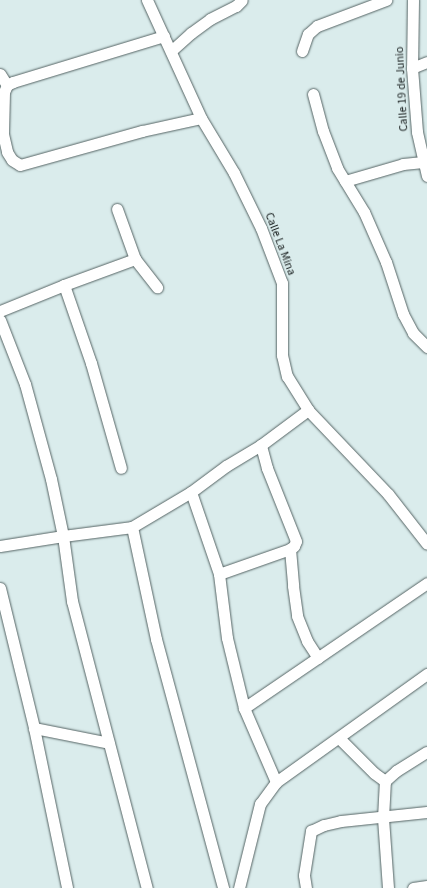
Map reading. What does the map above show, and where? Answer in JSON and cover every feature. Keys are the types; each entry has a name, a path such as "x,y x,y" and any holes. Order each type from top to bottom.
{"street":[{"path":"171,50 204,24 236,6 242,0"},
{"path":"302,51 308,34 317,26 386,0"},
{"name":"Calle 19 de Junio","path":"413,0 412,68 418,132 427,176"},
{"name":"Calle La Mina","path":"149,1 201,118 234,173 261,228 282,283 282,355 287,376 308,410 388,494 427,544"},
{"path":"164,36 7,85 4,92 3,134 7,152 12,160 20,164 142,131 201,118"},
{"path":"412,68 427,62"},
{"path":"0,74 7,85"},
{"path":"313,94 323,131 337,168 364,212 386,262 403,314 413,333 427,347"},
{"path":"345,181 403,164 423,162"},
{"path":"117,209 135,259 157,287"},
{"path":"0,311 64,284 135,259"},
{"path":"64,284 91,363 121,468"},
{"path":"0,320 25,384 51,479 63,536 72,601 147,888"},
{"path":"0,546 132,527 191,492 226,466 261,445 308,410"},
{"path":"219,574 290,549 294,546 296,541 295,535 267,468 261,445"},
{"path":"191,492 219,574 227,638 244,708 276,782"},
{"path":"132,527 158,646 224,888"},
{"path":"290,549 292,586 297,616 307,641 318,658"},
{"path":"244,708 427,583"},
{"path":"0,588 34,728 67,888"},
{"path":"239,888 260,804 276,782 427,674"},
{"path":"34,728 109,743"},
{"path":"339,738 374,773 385,781"},
{"path":"388,888 383,818 385,781 396,771 427,752"},
{"path":"306,888 304,875 311,831 341,820 383,818 427,812"},
{"path":"414,888 427,887"}]}
